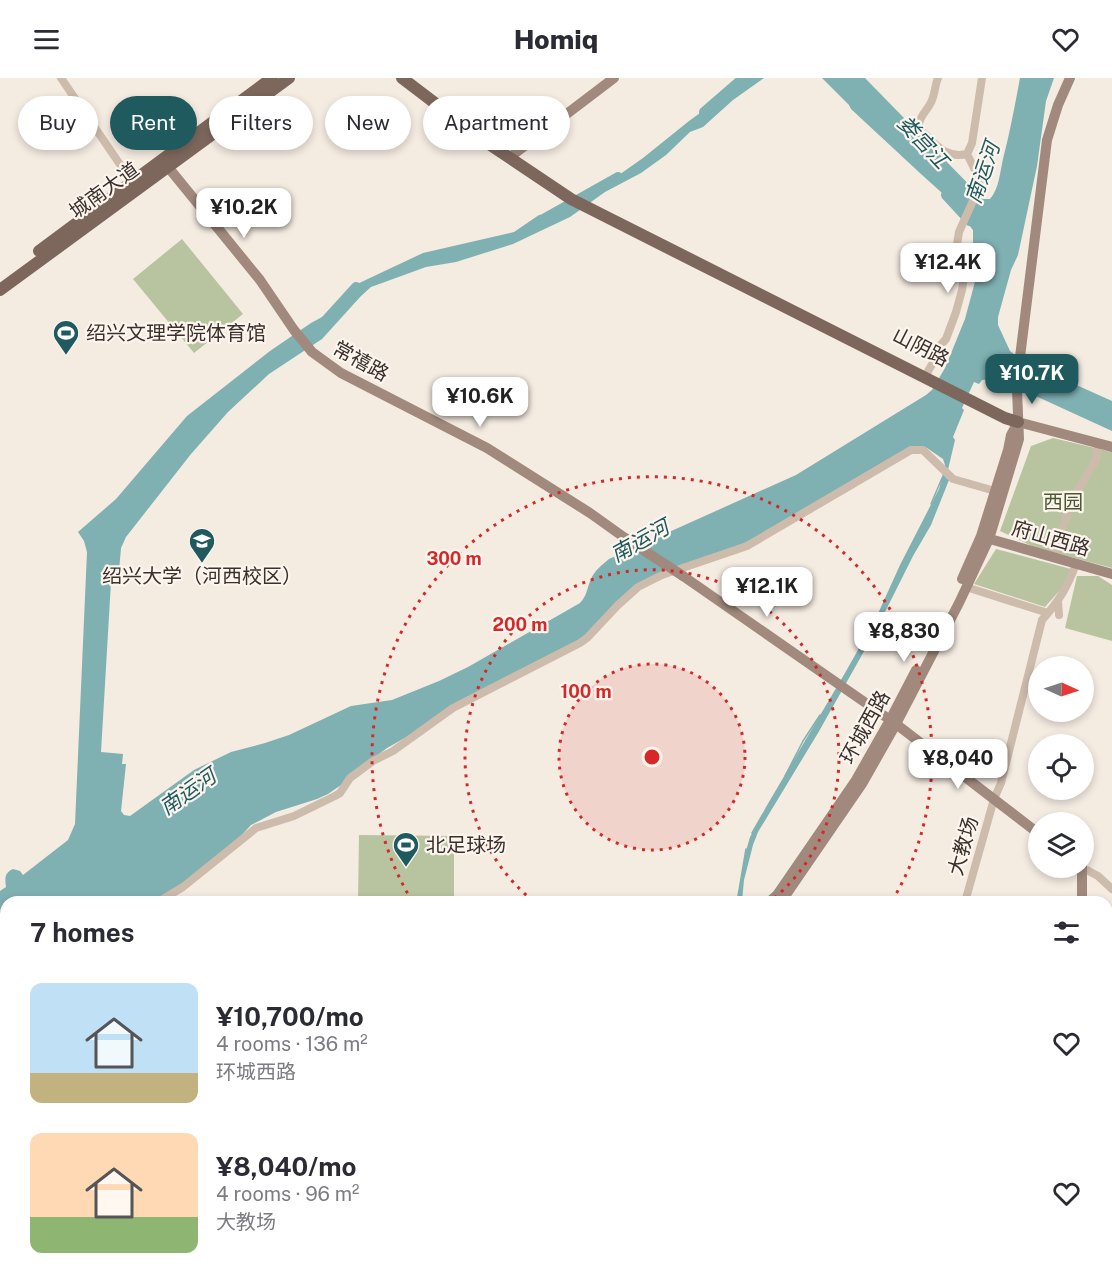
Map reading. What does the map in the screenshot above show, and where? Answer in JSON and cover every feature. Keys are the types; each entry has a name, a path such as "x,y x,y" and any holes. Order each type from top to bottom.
{"main road":[{"name":"城南大道","path":"0,280 272,78"},
{"name":"城南大道","path":"0,290 289,78"},
{"name":"山阴路","path":"402,78 486,142 541,180 971,397 1005,411 1018,422"},
{"name":"山阴路","path":"413,78 579,200"},
{"path":"514,154 614,78"},
{"path":"1070,78 1058,105 1047,140 1020,357 1017,390 1018,422 1112,447"},
{"name":"常禧路","path":"168,167 260,280 312,352 341,373 487,448 590,513 893,722"},
{"name":"环城西路","path":"785,896 862,784 985,538 995,491 1011,435 1018,422"},
{"name":"环城西路","path":"776,896 893,722 966,587 1019,439 1018,422"},
{"name":"府山西路","path":"985,538 1112,574"},
{"path":"893,722 1028,825"},
{"path":"1082,896 1083,878"}],"street":[{"path":"61,78 132,182"},
{"path":"938,78 932,101 920,119 919,126 938,148 946,153 967,154"},
{"path":"934,378 935,358 939,347 946,339 962,290 964,276 957,243 980,185 967,154 972,143 982,78"},
{"path":"1051,557 1076,493 1096,460 1098,443"},
{"path":"168,896 183,887 256,828 294,816 335,796 340,793 350,778 373,761 393,751 453,708 580,644 638,587 662,575 747,546 911,450 923,450 953,479 995,491"},
{"name":"大教场","path":"967,896 994,799 1001,783 1042,620 1058,602 1076,564"},
{"path":"966,587 1048,614"},
{"path":"1058,602 1059,615"},
{"path":"1094,874 1112,889"}],"green space":[{"path":"182,239 243,314 194,353 133,279"},
{"name":"西园","path":"1053,438 1112,452 1112,568 1034,547 1000,531 1031,446"},
{"path":"996,549 1071,569 1061,589 1045,607 974,584"},
{"path":"1077,576 1098,576 1112,585 1112,641 1065,628"},
{"name":"北足球场","path":"359,835 454,836 454,896 358,896"}],"water":[{"name":"南运河","path":"748,78 764,78 733,100 703,127 690,132 666,155 641,173 605,192 570,217 513,244 456,262 426,267 371,287 322,339 269,374 228,412 191,454 126,537 121,548 118,582 111,582 101,752 123,754 122,764 126,764 121,811 124,815 130,816 194,770 231,752 289,735 351,706 392,700 468,667 580,603 586,595 591,579 609,559 796,475 926,395 932,390 945,368 965,319 977,274 973,253 973,230 960,214 962,211 851,109 822,78 865,78 983,199 990,199 999,180 1020,78 1054,78 1046,101 1037,166 1018,255 1011,270 998,317 998,325 1010,351 1023,361 1112,401 1112,431 1003,381 992,379 982,380 979,384 974,382 962,408 964,410 953,437 955,440 946,478 949,480 931,525 818,733 758,832 744,880 742,896 738,896 750,837 876,618 939,489 945,465 943,459 927,448 921,447 750,541 651,580 595,631 387,748 328,794 276,812 251,825 237,840 175,891 164,896 0,896 0,891 6,887 5,879 8,872 13,869 20,871 23,875 68,840 75,824 87,552 78,532 116,499 187,416 270,351 311,323 335,310 355,285 423,253 514,232 539,215 561,211 616,177"}],"waterway":[{"path":"704,112 745,78"},
{"path":"545,218 618,177"},
{"name":"娄宫江","path":"946,195 970,221"},
{"path":"326,320 356,287"},
{"path":"931,504 942,478"},
{"path":"785,776 803,741 820,715"},
{"path":"752,833 763,814"},
{"path":"738,896 746,849"}],"place":[{"name":"绍兴文理学院体育馆","path":"66,356"},
{"name":"绍兴大学（河西校区）","path":"202,564"},
{"name":"北足球场","path":"406,868"}]}
